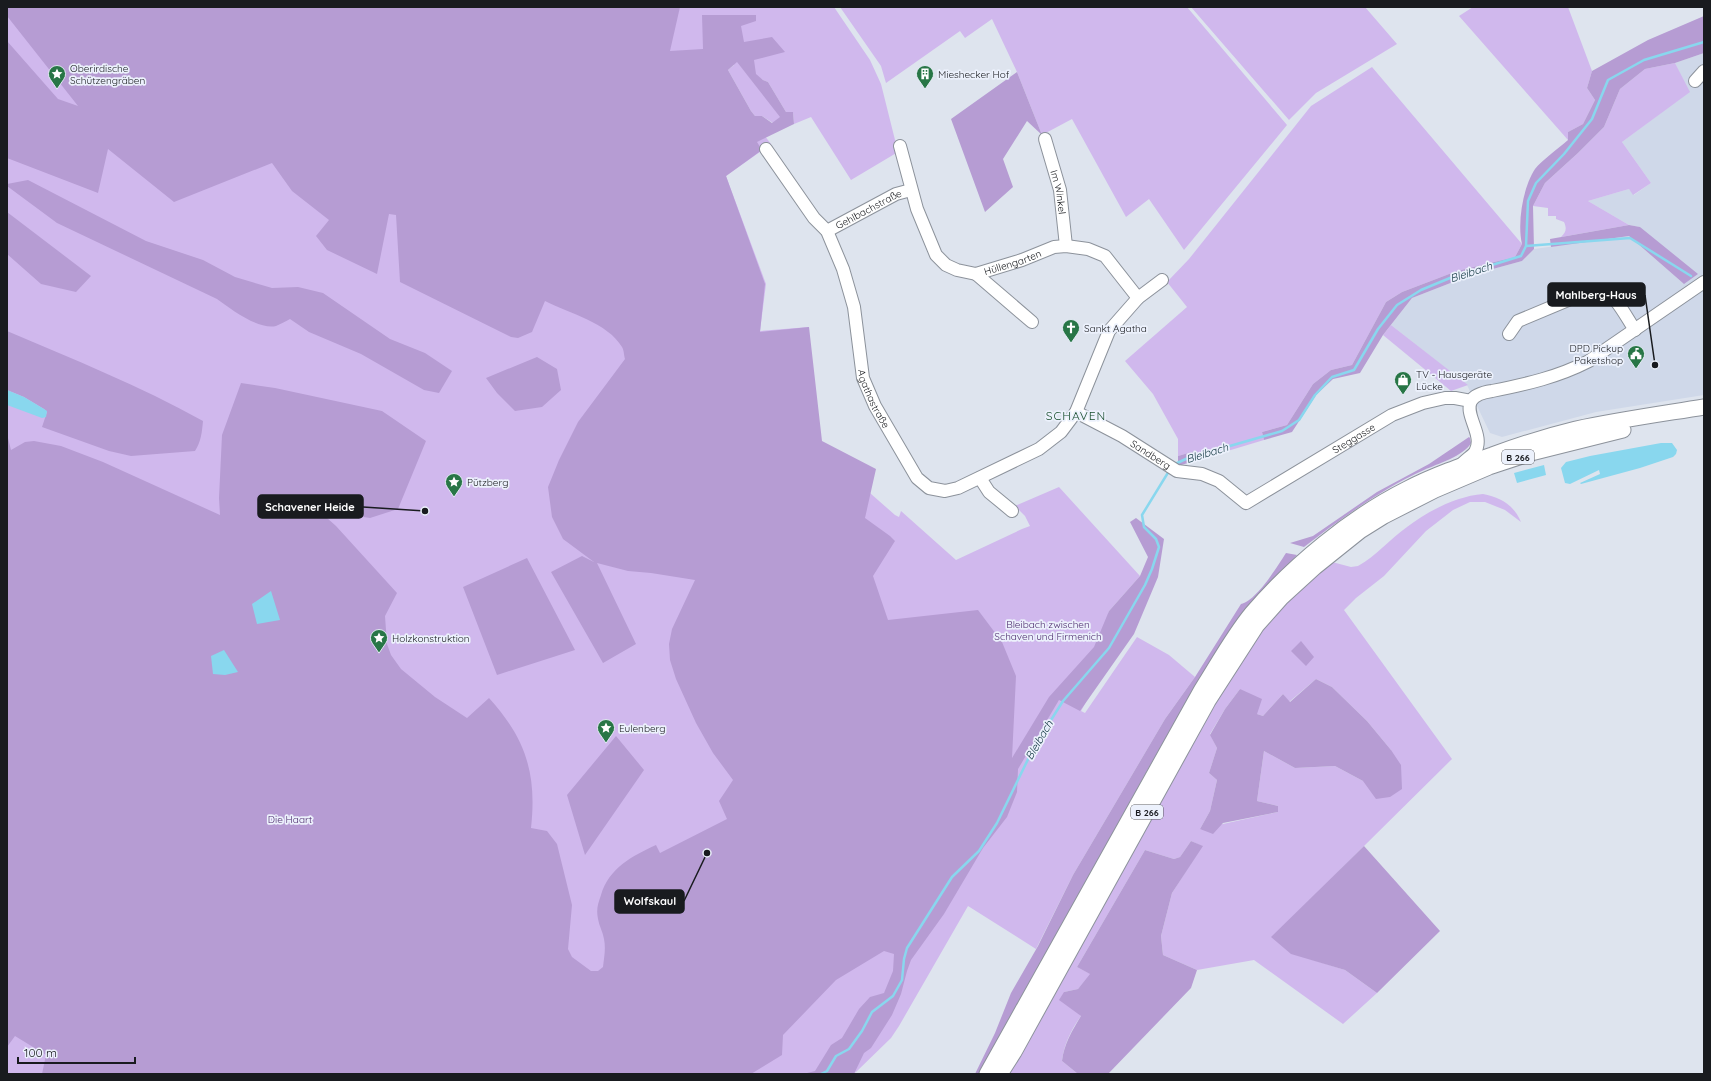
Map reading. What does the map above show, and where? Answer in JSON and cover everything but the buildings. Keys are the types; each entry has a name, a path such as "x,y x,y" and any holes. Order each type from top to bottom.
{"main road":[{"name":"B 266","path":"987,1074 1202,689 1233,640 1252,614 1299,566 1371,510 1406,489 1460,467 1532,441 1576,429 1704,407"},
{"name":"B 266","path":"1000,1074 1014,1052 1208,701 1257,625 1281,598 1347,540 1372,523 1434,490 1489,467 1531,453 1641,426 1704,416"}],"street":[{"path":"1695,81 1704,71"},
{"name":"Im Winkel","path":"1045,139 1060,190 1066,246"},
{"name":"Hüllengarten","path":"900,146 917,209 936,255 946,265 957,270 976,274 1022,260 1054,247 1066,246 1088,249 1105,256 1138,298"},
{"name":"Agathastraße","path":"766,149 814,218 827,231 843,270 854,307 863,378 875,406 917,478 929,488 945,491 958,488 1039,449 1061,432 1076,412 1109,331 1138,298 1162,280"},
{"name":"Gehlbachstraße","path":"827,231 896,194 911,190"},
{"path":"976,274 1032,322"},
{"path":"1460,467 1475,452 1478,440 1470,408 1471,401 1476,396 1482,393 1522,386 1570,371 1589,361 1704,282"},
{"path":"1509,334 1518,321 1592,290 1601,290 1608,293 1614,299 1635,330"},
{"name":"Steggasse","path":"1246,504 1392,415 1423,403 1445,398 1471,401"},
{"name":"Sandberg","path":"1076,412 1122,436 1173,469 1211,477 1226,487 1246,504"},
{"path":"980,478 988,492 1012,511"}],"shaded area":[{"path":"1704,53 1704,395 1596,412 1502,437 1490,433 1467,385 1391,325 1412,298 1471,275 1522,261 1534,249 1629,236 1684,284 1640,227 1629,225 1588,201 1629,189 1634,195 1651,183 1622,142 1689,92 1675,63"}],"green space":[{"path":"7,7 834,7 870,60 881,84 898,152 851,180 811,117 794,124 793,112 786,112 768,82 739,64 781,117 773,123 762,116 755,116 751,111 728,70 734,65 713,68 771,144 726,176 766,284 760,331 809,327 810,396 815,433 829,457 895,515 899,517 901,511 956,560 1030,526 1025,516 1015,506 1059,487 1140,576 1109,611 1086,702 1081,711 1085,713 1137,637 1169,655 1195,677 1165,719 1073,875 1036,949 968,906 891,1038 853,1074 7,1074"},
{"name":"Die Haart","path":"7,7 680,7 670,51 703,49 702,15 756,15 756,21 741,26 744,42 772,37 785,52 754,60 756,74 768,82 786,112 793,112 794,124 757,142 762,150 726,176 765,284 760,332 809,327 822,441 876,469 865,518 895,541 873,576 888,620 978,610 1002,642 1016,676 1012,758 1049,697 1094,647 1109,611 1140,576 1148,557 1130,522 1136,518 1164,539 1158,577 1134,634 1080,711 1059,700 1018,769 1017,792 1007,817 983,848 944,914 911,960 901,994 892,1015 871,1048 864,1053 854,1074 803,1074 815,1071 831,1045 842,1038 859,1009 870,997 884,993 893,971 894,954 884,951 836,980 783,1035 782,1055 751,1074 42,1074 46,1055 15,1036 7,1047 7,434 11,450 25,442 34,441 61,446 103,462 220,515 219,498 222,435 241,383 275,388 382,411 426,441 398,509 370,518 318,510 336,526 397,593 385,616 387,644 391,655 401,669 435,697 467,718 489,698 512,728 526,758 530,774 532,791 531,828 547,831 557,844 572,905 568,949 572,957 591,971 598,971 603,967 605,943 597,915 597,909 601,895 610,877 622,864 647,849 656,845 660,853 727,819 719,801 733,780 713,753 696,723 676,679 670,660 669,644 672,629 695,580 628,571 597,563 636,644 603,663 551,572 582,556 594,562 563,539 552,517 548,487 559,460 578,422 625,359 623,348 616,339 598,325 545,301 532,332 518,338 511,337 400,282 396,215 389,214 377,274 327,250 316,236 329,220 292,191 272,163 174,202 108,149 98,193 7,158 7,41 58,99 78,106 7,16","holes":["737,62 780,117 772,123 762,116 755,116 728,70"]},
{"path":"840,7 1187,7 1287,125 1184,250 1149,199 1126,217 1072,119 1042,135 1017,72 992,19 965,38 960,31 886,83 881,66"},
{"path":"1191,7 1365,7 1397,44 1316,93 1289,120"},
{"path":"1473,7 1568,7 1592,71 1587,88 1595,100 1583,124 1568,132 1568,140 1459,16"},
{"path":"1704,16 1704,53 1675,63 1645,69 1620,89 1604,127 1545,183 1533,206 1534,249 1522,261 1471,275 1412,298 1383,335 1360,373 1333,379 1316,395 1292,432 1264,440 1262,432 1287,425 1313,384 1331,370 1352,365 1386,302 1402,292 1457,271 1515,257 1522,244 1520,226 1522,205 1527,185 1535,169 1568,140 1568,132 1583,124 1595,100 1587,88 1592,71 1648,40"},
{"path":"1675,63 1690,92 1622,142 1651,183 1633,195 1629,189 1588,201 1629,225 1561,237 1566,230 1564,222 1556,219 1556,216 1548,216 1548,208 1533,206 1545,183 1604,127 1620,89 1645,69"},
{"path":"1372,67 1522,244 1515,257 1457,271 1402,292 1386,302 1352,365 1331,370 1313,384 1287,425 1262,432 1264,440 1201,459 1195,451 1178,456 1178,439 1153,394 1125,361 1187,307 1167,282 1189,259 1311,106"},
{"path":"1017,72 1042,135 1027,121 1003,159 1013,187 985,212 951,119"},
{"path":"28,180 146,241 203,260 235,277 272,288 298,287 323,293 390,339 425,353 452,371 439,393 424,390 361,354 309,332 290,319 276,326 261,325 253,322 217,299 57,223 7,186 7,184"},
{"path":"7,212 91,276 76,292 41,284 7,254"},
{"path":"1629,225 1640,227 1698,274 1684,284 1629,236 1551,247 1550,239"},
{"path":"1391,325 1468,385 1451,391 1383,335"},
{"path":"7,331 131,385 203,421 202,433 197,448 195,451 131,456 109,451 42,427 47,412 24,397 7,390"},
{"path":"537,357 557,369 561,390 542,407 515,411 497,393 486,378"},
{"path":"1469,437 1471,443 1463,452 1392,486 1347,515 1304,547 1290,543 1313,536 1377,492 1429,464"},
{"path":"1195,451 1201,459 1178,466 1178,456"},
{"path":"1483,494 1501,500 1510,506 1521,522 1505,510 1485,502 1470,502 1453,510 1426,531 1384,576 1356,598 1344,610 1452,759 1272,937 1291,953 1345,970 1377,993 1343,1024 1254,960 1197,970 1163,955 1161,936 1172,893 1202,846 1191,841 1180,857 1174,859 1145,850 1077,967 1091,974 1078,989 1064,992 1081,1016 1068,1037 1062,1061 1078,1074 1008,1074 1050,1003 1202,726 1254,640 1286,601 1332,562 1351,567 1358,566 1424,515 1443,505 1473,495","holes":["1316,679 1332,687 1367,721 1391,750 1363,781 1335,766 1295,768 1264,751 1257,801 1278,806 1278,812 1200,829 1210,811 1217,780 1209,773 1217,748 1210,734 1225,709 1240,689 1257,714 1263,716 1283,694 1289,702"]},
{"path":"1286,553 1297,555 1241,618 1199,680 1148,769 982,1074 975,1074 995,1033 1011,993 1038,946 1073,875 1165,719 1195,677 1241,604 1247,602 1253,597 1272,574"},
{"path":"527,558 575,650 497,675 463,587"},
{"path":"1301,641 1314,657 1306,666 1291,651"},
{"path":"1316,679 1332,687 1367,721 1391,750 1401,765 1402,789 1390,797 1376,799 1363,781 1335,766 1295,768 1264,751 1257,801 1278,806 1278,812 1223,823 1213,834 1200,829 1210,811 1217,780 1209,773 1217,748 1210,735 1225,709 1240,689 1262,699 1257,714 1263,716 1283,694 1290,702"},
{"path":"616,736 644,770 585,855 567,795"},
{"path":"1191,841 1203,846 1172,893 1161,936 1163,955 1197,970 1191,988 1108,1074 1078,1074 1062,1061 1067,1043 1081,1016 1059,1000 1064,992 1078,989 1090,974 1077,967 1145,850 1174,859 1180,857"},
{"path":"1364,846 1440,931 1377,993 1345,970 1291,954 1271,937"}],"water":[{"path":"7,390 24,397 47,411 46,417 42,418 7,405"},
{"path":"1661,443 1672,443 1677,450 1676,454 1673,457 1640,468 1581,484 1580,483 1600,474 1599,470 1570,484 1565,483 1561,468 1566,462"},
{"path":"1544,465 1546,475 1517,483 1514,473"},
{"path":"271,591 280,620 257,624 252,604"},
{"path":"224,650 238,672 225,675 213,674 211,656"}],"waterway":[{"name":"Bleibach","path":"1175,464 1188,458 1282,431 1299,420 1315,395 1332,377 1354,370 1378,329 1397,305 1421,290 1450,278 1521,256 1526,246 1528,201 1536,183 1564,154 1592,119 1608,80 1644,60 1704,42"},
{"path":"1526,246 1630,238 1691,276"},
{"name":"Bleibach","path":"821,1074 827,1071 836,1056 849,1049 862,1031 872,1012 893,996 902,980 904,959 907,948 952,877 979,851 997,823 1034,747 1063,701 1109,648 1145,585 1152,569 1159,547 1156,539 1144,527 1142,515 1169,471"}],"place":[{"name":"Oberirdische Schützengräben","path":"57,89"},
{"name":"Mieshecker Hof","path":"925,89"},
{"name":"Sankt Agatha","path":"1071,343"},
{"name":"Mahlberg-Haus","path":"1655,365"},
{"name":"DPD Pickup Paketshop","path":"1636,369"},
{"name":"TV - Hausgeräte Lücke","path":"1403,395"},
{"name":"Pützberg","path":"454,497"},
{"name":"Schavener Heide","path":"425,511"},
{"name":"Holzkonstruktion","path":"379,653"},
{"name":"Eulenberg","path":"606,743"},
{"name":"Wolfskaul","path":"707,853"}],"district":[{"name":"SCHAVEN","path":"1076,415"}],"park label":[{"name":"Bleibach zwischen Schaven und Firmenich","path":"1048,630"}]}
